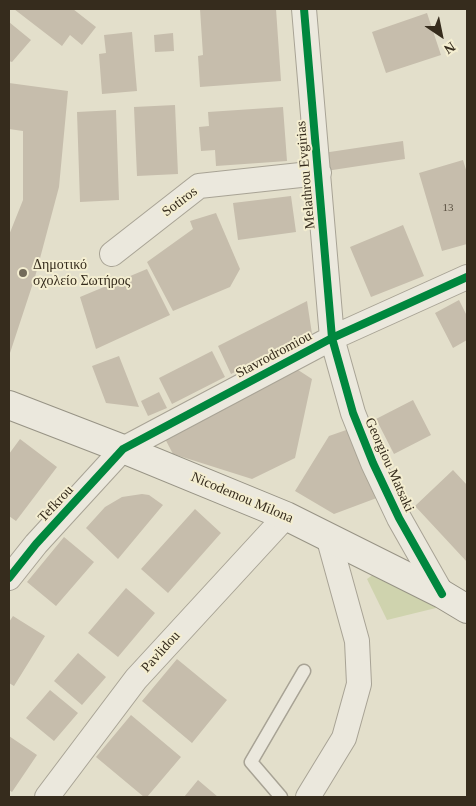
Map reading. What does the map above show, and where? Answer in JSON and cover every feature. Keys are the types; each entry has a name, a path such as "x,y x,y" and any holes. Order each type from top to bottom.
{"main road":[{"name":"Nicodemou Milona","path":"9,405 123,449 286,516 442,594 467,609"}],"street":[{"name":"Melathrou Evgirias","path":"304,9 332,338"},
{"name":"Sotiros","path":"112,254 199,186 319,173"},
{"name":"Stavrodromiou","path":"123,449 332,338 467,277"},
{"name":"Georgiou Matsaki","path":"332,338 353,413 373,463 398,518 442,594"},
{"name":"Tefkrou","path":"9,578 36,544 123,449"},
{"name":"Pavlidou","path":"47,797 136,680 286,516"},
{"path":"308,797 344,738 358,684 357,641 328,536"}],"lane":[{"path":"281,797 251,762 304,671"}],"green space":[{"path":"381,569 440,607 387,620 367,579"}],"building":[{"path":"14,9 73,9 96,27 82,45 70,35 62,46"},
{"path":"200,9 276,9 281,81 200,87 198,56 203,55"},
{"path":"427,13 441,55 386,73 372,32"},
{"path":"9,22 31,40 12,62 9,61"},
{"path":"132,32 137,91 102,94 99,54 106,53 104,35"},
{"path":"173,33 174,51 155,52 154,35"},
{"name":"Δημοτικό σχολείο Σωτήρος","path":"9,83 68,91 59,187 35,277 9,356 9,235 23,200 23,131 9,129"},
{"path":"175,105 178,174 137,176 134,107"},
{"path":"283,107 287,161 216,166 215,150 201,151 199,127 209,126 208,112"},
{"path":"116,110 119,200 80,202 77,112"},
{"path":"403,141 405,159 326,171 323,153"},
{"path":"463,160 467,173 467,244 442,251 419,173"},
{"path":"291,196 296,232 238,240 233,203"},
{"path":"216,213 240,269 230,287 173,311 147,262 193,229 190,221"},
{"path":"403,225 424,276 371,297 350,247"},
{"path":"147,269 170,315 96,349 80,297"},
{"path":"459,300 467,316 467,340 453,348 435,313"},
{"path":"307,301 312,334 231,374 218,346"},
{"path":"212,351 225,377 172,404 159,378"},
{"path":"119,356 139,407 106,403 92,366"},
{"path":"295,368 312,379 295,458 252,479 173,454 162,433"},
{"path":"159,392 167,408 148,416 141,401"},
{"path":"413,400 431,435 394,454 376,419"},
{"path":"352,428 382,496 334,514 295,491 329,436"},
{"path":"20,439 57,467 16,521 9,516 9,454"},
{"path":"453,470 467,485 467,562 415,506"},
{"path":"142,494 149,495 163,505 118,559 86,528 105,507 122,497"},
{"path":"195,509 221,533 168,593 141,569"},
{"path":"64,537 94,562 56,606 27,582"},
{"path":"126,588 155,613 118,657 88,633"},
{"path":"13,616 45,636 14,686 9,683 9,622"},
{"path":"78,653 106,677 82,705 54,681"},
{"path":"177,659 227,700 192,743 142,701"},
{"path":"50,690 78,713 54,741 26,718"},
{"path":"131,715 181,757 147,797 144,797 96,757"},
{"path":"9,736 37,755 12,792 9,790"},
{"path":"198,780 218,797 184,797"}],"cycle path":[{"path":"304,9 332,338 353,413 373,463 399,518 442,594"},
{"path":"9,578 36,544 123,449 332,338 467,277"}],"place":[{"name":"Δημοτικό σχολείο Σωτήρος","path":"23,273"}]}
